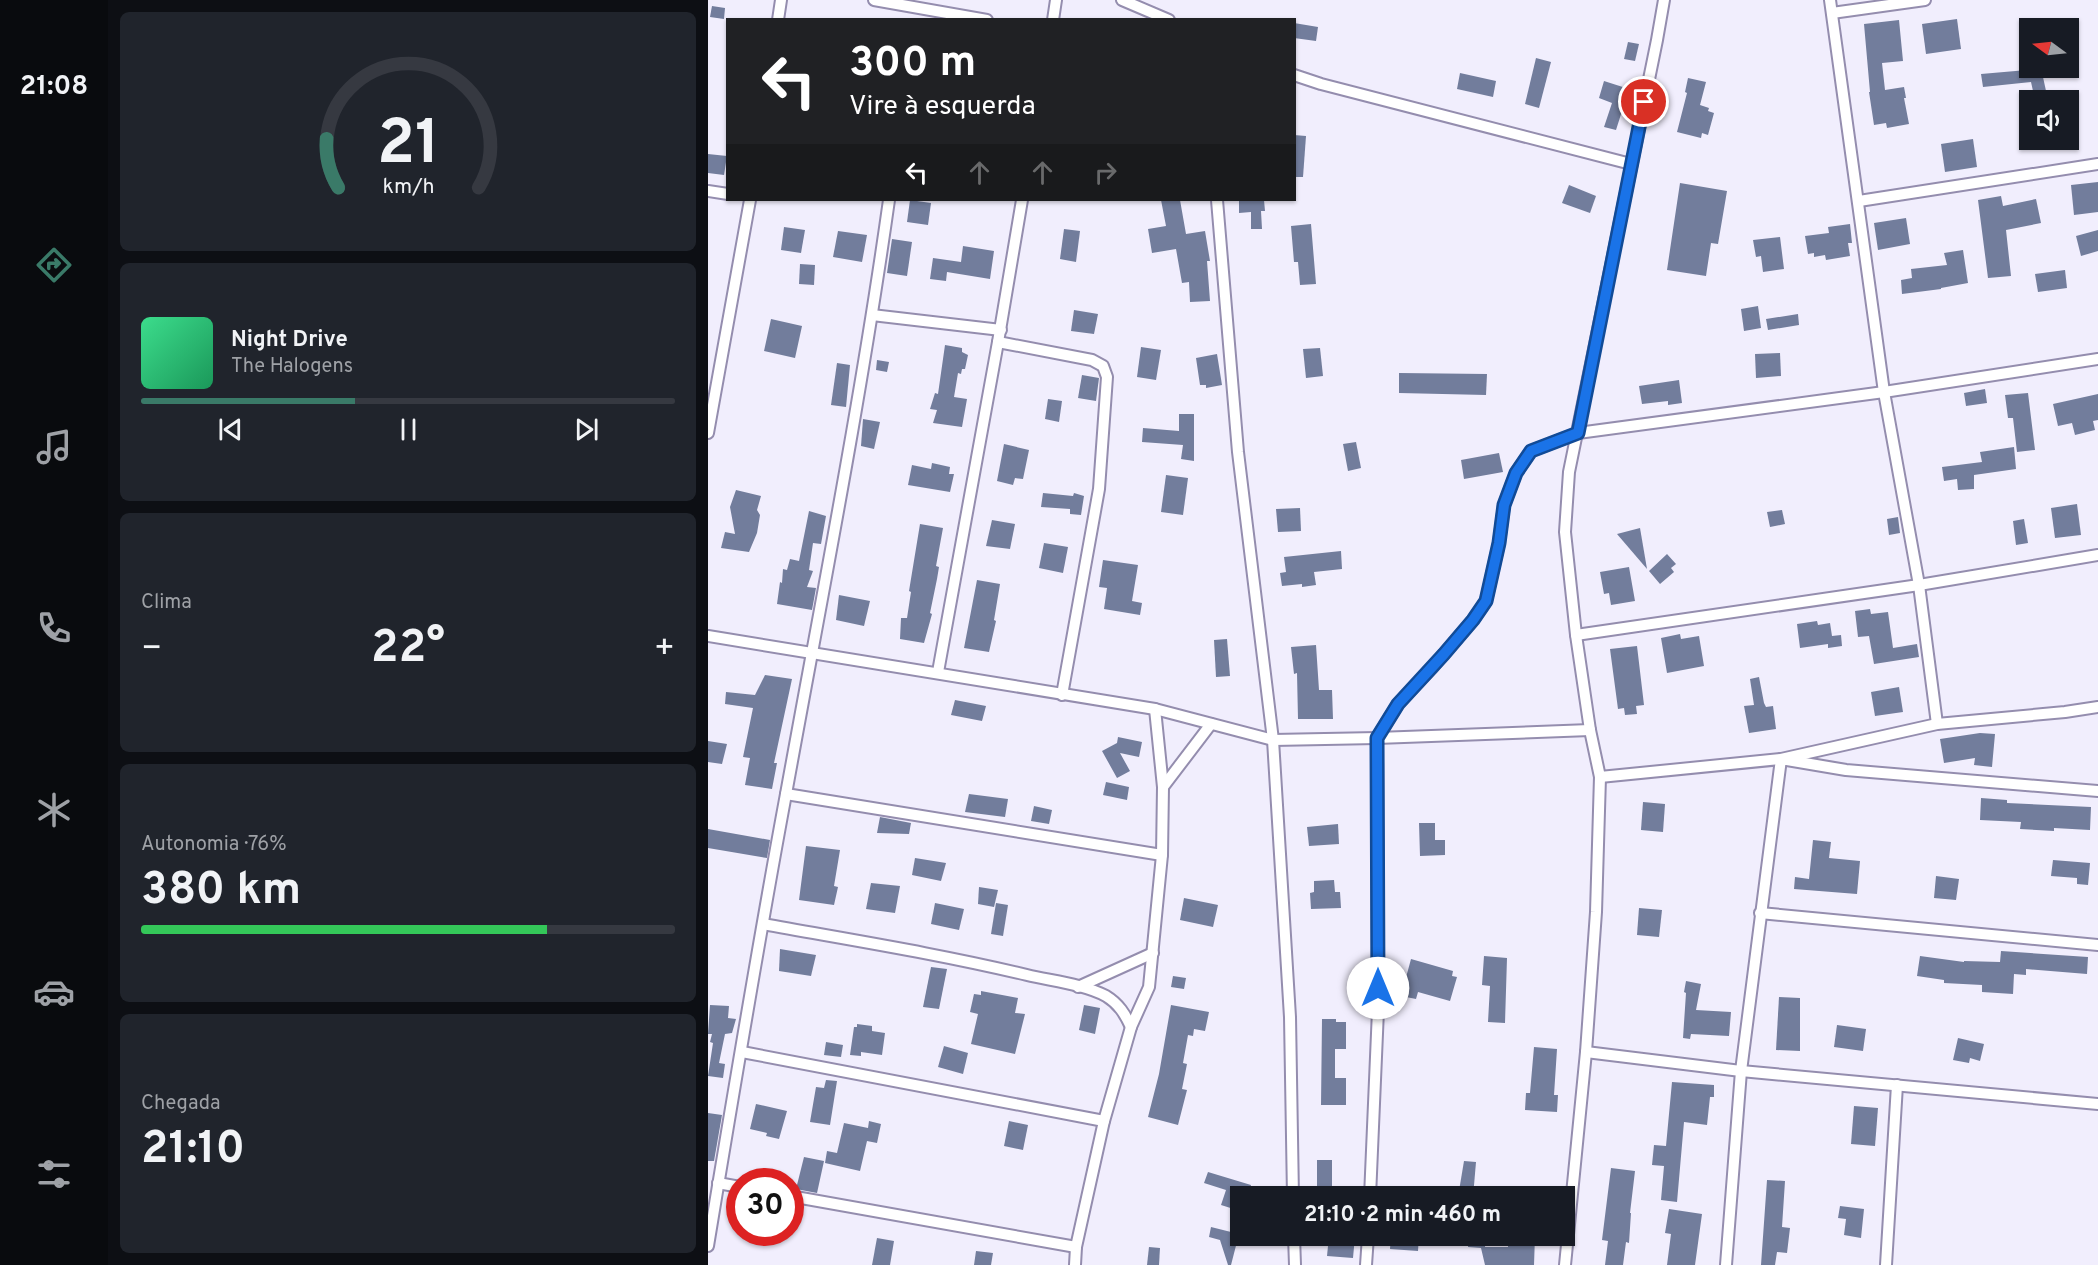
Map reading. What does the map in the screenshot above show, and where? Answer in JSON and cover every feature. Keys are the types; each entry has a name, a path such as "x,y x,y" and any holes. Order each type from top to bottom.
{"street":[{"path":"778,18 781,0"},
{"path":"874,0 915,14 963,18"},
{"path":"1053,18 1056,0"},
{"path":"1122,0 1164,18"},
{"path":"1566,1265 1586,1052 1596,912 1600,777 1590,730 1576,635 1565,531 1569,472 1664,0"},
{"path":"1830,0 1884,392 1919,585 1937,724"},
{"path":"1832,14 1926,0"},
{"path":"1296,76 1631,164"},
{"path":"1859,201 2098,164"},
{"path":"708,191 726,194"},
{"path":"708,433 714,368 750,201"},
{"path":"708,1246 872,315 889,201"},
{"path":"938,672 1022,201"},
{"path":"1217,201 1238,452 1273,740 1290,1017 1293,1186"},
{"path":"872,315 1000,330"},
{"path":"998,342 1092,360 1103,366 1107,377 1099,489 1062,695"},
{"path":"1371,1186 1378,1010 1377,738 1398,704 1444,654 1486,601 1499,543 1504,505 1516,473 1531,451 1578,433 1884,392 2098,359"},
{"path":"1576,635 1919,585 2098,555"},
{"path":"708,636 1155,709 1273,740 1590,730"},
{"path":"1600,777 1781,759 1937,724 2098,707"},
{"path":"1075,1265 1076,1247 1104,1121 1131,1027 1149,987 1162,855 1163,787 1155,709"},
{"path":"1163,787 1211,724"},
{"path":"1781,759 1846,770 2098,791"},
{"path":"1726,1265 1741,1071 1781,759"},
{"path":"786,794 1162,855"},
{"path":"1760,913 2098,945"},
{"path":"763,924 1003,969 1078,987 1105,996 1116,1004 1125,1013 1131,1027"},
{"path":"1078,987 1153,954"},
{"path":"742,1052 1104,1121"},
{"path":"1586,1052 1741,1071 2098,1104"},
{"path":"1886,1265 1897,1085"},
{"path":"718,1183 726,1184"},
{"path":"804,1198 1076,1247"},
{"path":"1294,1246 1294,1265"},
{"path":"1366,1265 1367,1246"}],"building":[{"path":"712,6 725,8 724,19 710,17"},
{"path":"1957,19 1961,49 1926,54 1922,24"},
{"path":"1899,20 1903,61 1882,63 1885,90 1904,87 1909,124 1887,128 1886,123 1874,125 1864,24"},
{"path":"1296,23 1318,27 1316,41 1296,38"},
{"path":"1628,42 1639,44 1635,61 1624,59"},
{"path":"1536,58 1551,62 1539,108 1525,104"},
{"path":"2019,71 2019,78 2043,78 2046,90 2033,90 2031,82 1983,87 1981,74"},
{"path":"1460,73 1496,81 1493,97 1457,89"},
{"path":"1688,78 1706,82 1700,105 1709,108 1708,111 1714,113 1708,135 1702,133 1701,138 1677,132 1687,93 1685,92"},
{"path":"1604,81 1629,89 1616,130 1604,127 1612,103 1599,98"},
{"path":"1296,135 1306,136 1303,177 1296,177"},
{"path":"1973,139 1977,167 1945,172 1941,144"},
{"path":"708,154 726,156 724,175 708,173"},
{"path":"2098,182 2098,212 2074,215 2071,185"},
{"path":"1680,183 1727,191 1718,244 1711,243 1706,276 1667,270"},
{"path":"1569,185 1596,196 1590,213 1562,203"},
{"path":"2001,196 2003,206 2036,199 2041,223 2006,230 2011,276 1988,278 1978,200"},
{"path":"910,201 931,203 928,225 907,222"},
{"path":"1161,201 1180,201 1186,234 1205,231 1210,261 1207,261 1210,301 1190,302 1189,282 1182,283 1176,249 1152,253 1148,229 1166,226"},
{"path":"1239,201 1264,201 1265,211 1261,211 1262,229 1251,229 1251,212 1239,213"},
{"path":"1906,218 1910,244 1878,250 1874,223"},
{"path":"1311,224 1316,284 1300,285 1298,262 1294,262 1291,226"},
{"path":"1850,224 1852,243 1848,243 1850,256 1826,260 1825,255 1814,257 1814,253 1808,254 1805,236 1829,233 1828,227"},
{"path":"784,227 805,230 801,253 781,250"},
{"path":"1064,229 1080,231 1076,262 1060,259"},
{"path":"2098,230 2098,251 2081,256 2076,236"},
{"path":"838,231 867,235 862,262 833,257"},
{"path":"1780,237 1784,269 1763,272 1761,256 1756,257 1753,240"},
{"path":"892,239 912,242 907,276 887,273"},
{"path":"963,246 994,251 990,279 947,272 946,281 930,279 933,258 961,262"},
{"path":"1963,250 1968,283 1902,294 1901,280 1912,278 1911,269 1947,265 1944,253"},
{"path":"800,264 815,265 814,285 799,284"},
{"path":"2065,270 2067,288 2038,292 2035,274"},
{"path":"1758,306 1761,328 1744,331 1741,309"},
{"path":"1074,310 1098,314 1094,334 1071,331"},
{"path":"1798,314 1799,325 1768,330 1766,319"},
{"path":"771,319 802,326 795,358 764,351"},
{"path":"945,345 962,348 962,352 968,355 965,369 962,369 961,374 958,373 954,397 967,399 962,427 933,423 937,410 930,409 935,393 938,394"},
{"path":"1141,347 1161,350 1156,380 1137,377"},
{"path":"1320,348 1323,376 1306,378 1303,349"},
{"path":"1780,353 1781,376 1756,378 1755,354"},
{"path":"1217,354 1222,385 1206,388 1206,385 1200,385 1196,358"},
{"path":"877,360 889,362 887,372 876,370"},
{"path":"837,363 850,365 846,407 831,405"},
{"path":"1399,373 1487,374 1486,395 1399,393"},
{"path":"1082,375 1099,378 1096,401 1078,398"},
{"path":"1679,380 1682,403 1668,405 1668,401 1642,404 1639,386"},
{"path":"1985,389 1987,403 1966,406 1964,393"},
{"path":"2028,393 2035,450 2017,452 2013,418 2008,418 2005,395"},
{"path":"2098,394 2098,420 2093,421 2095,430 2075,435 2072,423 2058,426 2053,404"},
{"path":"1048,399 1062,401 1059,422 1045,419"},
{"path":"1179,414 1194,414 1194,461 1181,459 1183,445 1142,442 1143,428 1179,431"},
{"path":"863,419 880,422 874,449 861,446"},
{"path":"1356,442 1361,468 1348,471 1343,444"},
{"path":"1004,444 1029,450 1023,479 1015,478 1013,485 997,481"},
{"path":"2014,447 2016,469 1974,475 1974,489 1958,490 1957,479 1944,481 1942,467 1982,462 1980,452"},
{"path":"1499,453 1503,472 1464,479 1461,460"},
{"path":"932,463 950,467 949,474 954,474 950,492 908,485 912,465 931,469"},
{"path":"1166,475 1188,478 1183,515 1161,512"},
{"path":"736,490 761,496 757,510 760,515 757,533 749,552 721,548 725,532 735,534 730,507"},
{"path":"1043,493 1073,496 1074,493 1084,496 1081,515 1070,514 1070,509 1041,507"},
{"path":"2077,504 2081,535 2055,538 2051,508"},
{"path":"1300,508 1301,531 1278,532 1276,509"},
{"path":"1782,510 1785,524 1770,527 1767,512"},
{"path":"809,511 826,516 821,544 813,543 809,570 813,571 807,587 816,588 812,610 777,604 783,569 787,570 790,559 799,561"},
{"path":"1898,517 1900,533 1889,535 1887,519"},
{"path":"2024,519 2028,543 2016,545 2013,521"},
{"path":"992,520 1015,524 1010,549 986,546"},
{"path":"920,524 943,528 936,566 939,567 930,613 932,614 924,643 900,639 901,618 907,618"},
{"path":"1640,528 1647,569 1617,534"},
{"path":"1044,543 1068,547 1063,573 1039,568"},
{"path":"1341,551 1342,569 1314,572 1316,585 1282,586 1280,573 1286,572 1284,557"},
{"path":"1667,554 1676,564 1671,568 1674,572 1660,584 1649,571"},
{"path":"1103,560 1138,565 1132,601 1142,603 1140,615 1104,609 1107,588 1099,587"},
{"path":"1629,567 1635,601 1611,605 1609,593 1604,594 1600,572"},
{"path":"977,580 1000,584 994,620 996,621 989,652 964,648"},
{"path":"839,595 870,601 864,626 836,620"},
{"path":"1870,609 1871,614 1888,612 1893,648 1917,644 1919,657 1874,664 1869,636 1858,637 1855,611"},
{"path":"1817,621 1818,625 1830,623 1832,636 1841,635 1842,646 1828,648 1828,644 1800,648 1797,624"},
{"path":"1680,634 1681,639 1699,636 1704,666 1667,673 1661,638"},
{"path":"1227,639 1230,676 1216,677 1214,640"},
{"path":"1316,645 1319,690 1332,690 1333,719 1298,719 1297,673 1294,674 1291,647"},
{"path":"1637,646 1644,705 1636,706 1637,714 1625,715 1624,708 1618,709 1610,649"},
{"path":"765,675 792,679 774,763 777,763 772,789 745,785 750,758 743,757 753,708 725,704 726,692 755,695"},
{"path":"1759,677 1764,703 1766,707 1773,706 1776,729 1749,733 1744,706 1754,705 1750,679"},
{"path":"1899,687 1903,712 1875,716 1871,692"},
{"path":"955,700 986,706 982,721 951,715"},
{"path":"1980,733 1995,734 1992,767 1974,765 1975,758 1944,763 1940,739"},
{"path":"1118,737 1142,742 1139,757 1120,753 1130,771 1117,778 1102,751 1117,743"},
{"path":"708,741 727,744 722,764 708,762"},
{"path":"1106,782 1129,787 1127,800 1103,795"},
{"path":"969,794 1008,799 1005,817 965,812"},
{"path":"1981,798 2007,800 2007,803 2091,807 2090,830 2020,829 2021,822 1980,820"},
{"path":"1643,802 1665,804 1663,832 1641,830"},
{"path":"1034,806 1052,810 1049,824 1031,821"},
{"path":"880,817 911,823 909,834 877,833"},
{"path":"1419,823 1435,823 1435,840 1445,840 1445,855 1420,856"},
{"path":"1338,824 1339,844 1309,846 1307,827"},
{"path":"708,829 770,840 767,858 708,848"},
{"path":"1813,840 1831,842 1829,858 1860,861 1857,894 1794,889 1795,877 1809,879"},
{"path":"806,846 840,850 834,886 838,887 834,905 799,900"},
{"path":"915,858 946,863 941,881 912,875"},
{"path":"2053,860 2090,863 2088,885 2077,884 2077,878 2051,876"},
{"path":"1936,876 1959,879 1956,900 1934,898"},
{"path":"1334,880 1335,892 1340,892 1341,908 1311,909 1310,893 1314,892 1314,881"},
{"path":"871,883 900,886 895,913 866,909"},
{"path":"979,887 998,890 994,907 978,904"},
{"path":"1184,898 1218,905 1213,927 1180,920"},
{"path":"935,903 964,909 959,930 931,924"},
{"path":"996,903 1008,905 1003,936 991,934"},
{"path":"1639,908 1662,910 1659,937 1637,935"},
{"path":"780,949 816,955 811,976 779,971"},
{"path":"2001,951 2088,957 2087,974 2026,969 2026,975 2014,974 2013,994 1982,992 1982,985 1944,983 1944,980 1917,976 1920,956 1964,962 2000,962"},
{"path":"1484,956 1507,958 1505,1023 1488,1022 1490,986 1482,985"},
{"path":"1411,959 1453,971 1452,976 1457,977 1450,1001 1418,992 1416,999 1401,996"},
{"path":"931,967 947,969 939,1009 923,1007"},
{"path":"1173,976 1186,978 1184,989 1171,987"},
{"path":"1686,981 1701,984 1696,1010 1731,1012 1729,1036 1691,1034 1690,1039 1683,1038"},
{"path":"981,991 1018,998 1015,1013 1025,1014 1015,1054 971,1044 978,1014 970,1012 974,994 981,995"},
{"path":"1779,997 1800,998 1800,1051 1776,1050"},
{"path":"710,1005 729,1006 728,1018 736,1019 732,1033 725,1034 719,1063 725,1064 723,1078 708,1076 713,1043 710,1042 712,1034 708,1034"},
{"path":"1084,1005 1100,1008 1095,1034 1079,1030"},
{"path":"1171,1005 1209,1012 1205,1031 1194,1029 1193,1036 1188,1035 1183,1063 1187,1064 1182,1089 1187,1090 1178,1125 1148,1117 1159,1074"},
{"path":"1322,1019 1346,1022 1346,1049 1335,1049 1335,1078 1346,1078 1346,1105 1321,1105"},
{"path":"857,1024 872,1026 872,1031 885,1033 882,1055 861,1052 861,1056 850,1055 854,1027 857,1027"},
{"path":"1837,1025 1866,1029 1863,1051 1834,1047"},
{"path":"1958,1038 1984,1044 1980,1061 1970,1058 1969,1063 1953,1060"},
{"path":"826,1042 843,1045 841,1057 824,1055"},
{"path":"944,1046 968,1053 963,1074 938,1067"},
{"path":"1534,1047 1557,1049 1554,1095 1558,1095 1557,1112 1525,1110 1526,1093 1530,1093"},
{"path":"826,1080 837,1081 830,1125 810,1122 816,1087 824,1088"},
{"path":"1672,1082 1714,1085 1714,1097 1710,1097 1707,1125 1684,1122 1677,1202 1661,1200 1664,1166 1652,1165 1654,1145 1666,1146"},
{"path":"756,1104 787,1111 779,1139 750,1129"},
{"path":"1854,1106 1878,1108 1875,1146 1851,1144"},
{"path":"708,1113 722,1115 714,1161 708,1161"},
{"path":"869,1121 881,1124 877,1143 867,1141 860,1171 825,1163 827,1151 837,1153 844,1123 868,1128"},
{"path":"1009,1121 1028,1125 1023,1150 1004,1146"},
{"path":"804,1157 824,1161 817,1193 804,1191 804,1168 801,1168"},
{"path":"1317,1160 1332,1160 1332,1186 1317,1186"},
{"path":"1464,1161 1476,1162 1474,1186 1460,1186"},
{"path":"1611,1168 1635,1171 1629,1243 1626,1242 1623,1265 1605,1265 1608,1241 1602,1240"},
{"path":"1208,1172 1251,1185 1230,1186 1230,1208 1221,1205 1226,1190 1204,1183"},
{"path":"1767,1180 1785,1181 1782,1227 1790,1228 1787,1253 1777,1252 1775,1265 1761,1265"},
{"path":"1840,1206 1864,1209 1861,1238 1844,1235 1846,1219 1838,1218"},
{"path":"1669,1209 1702,1214 1695,1265 1667,1265 1671,1234 1665,1233"},
{"path":"1211,1227 1230,1232 1230,1246 1236,1246 1231,1265 1228,1265 1220,1240 1209,1237"},
{"path":"877,1238 894,1241 890,1265 872,1265"},
{"path":"1328,1246 1354,1246 1353,1258 1327,1256"},
{"path":"1390,1246 1418,1246 1418,1251 1390,1249"},
{"path":"1535,1246 1534,1265 1485,1265 1481,1248 1468,1247"},
{"path":"1149,1247 1160,1248 1159,1265 1147,1265"},
{"path":"976,1251 993,1253 991,1265 974,1265"}],"route":[{"path":"1378,988 1377,738 1398,704 1444,654 1486,601 1499,543 1504,505 1516,473 1531,451 1578,433 1644,102"}]}
